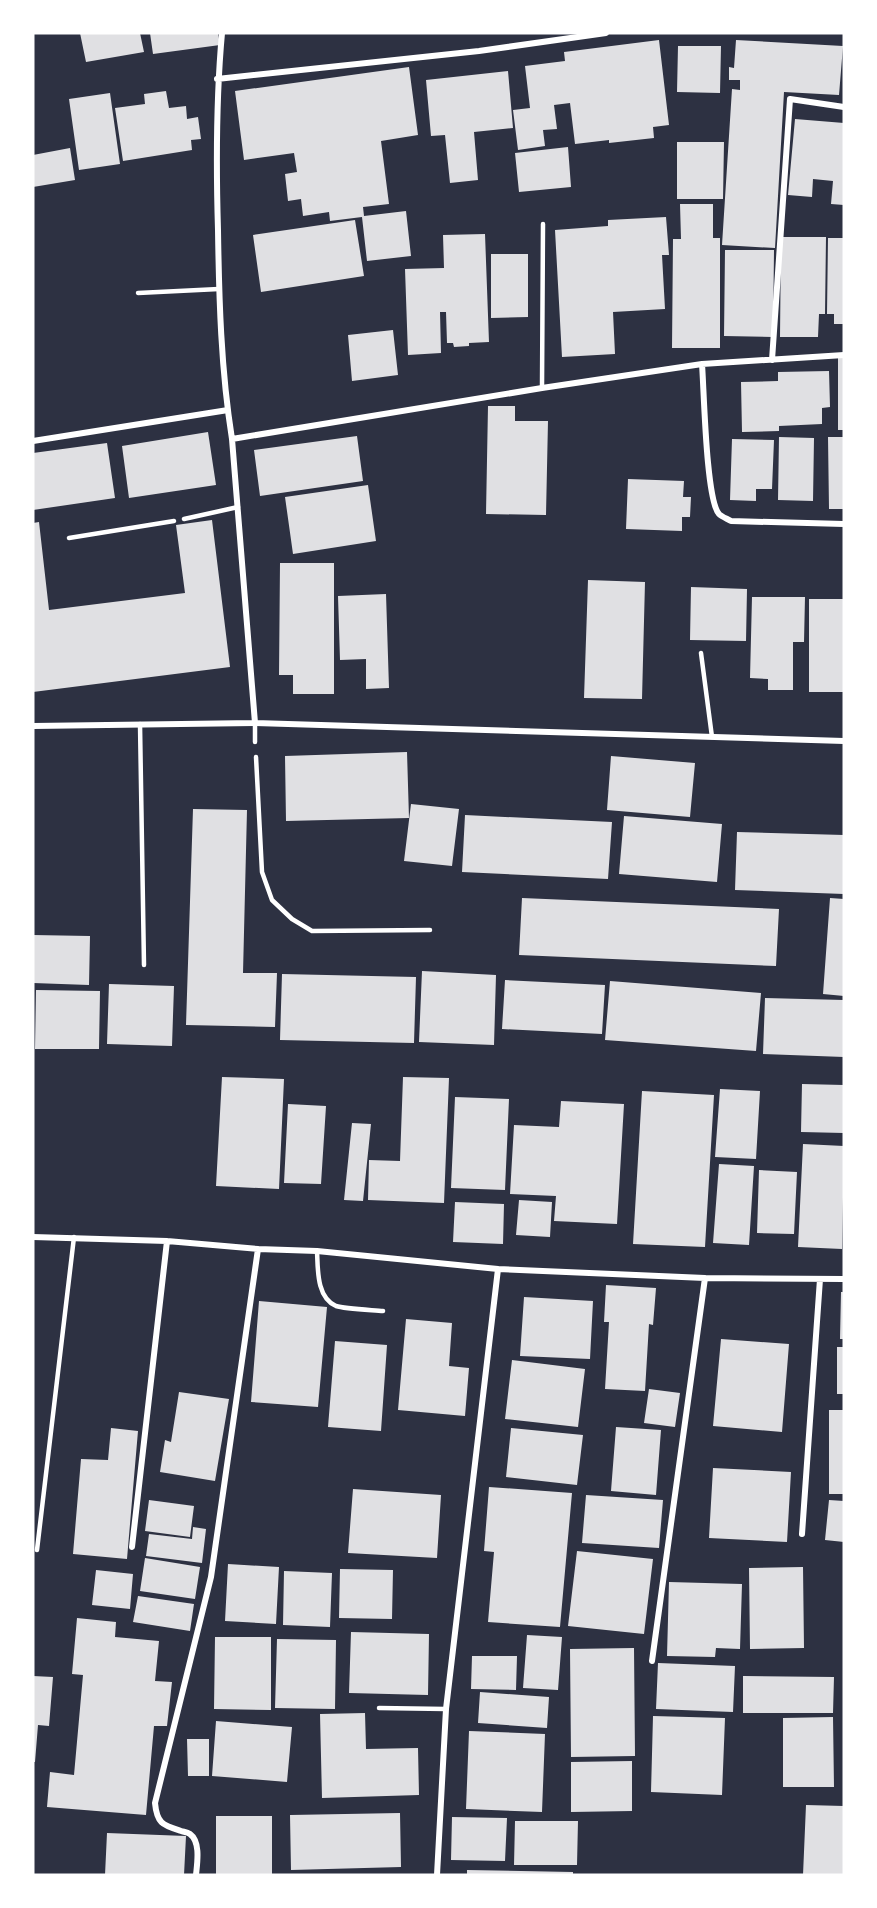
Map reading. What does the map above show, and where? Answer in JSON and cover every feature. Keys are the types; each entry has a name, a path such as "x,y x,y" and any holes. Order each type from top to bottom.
{"street":[{"path":"222,33 218,79 216,160 219,289 255,723"},
{"path":"218,79 479,51 606,33"},
{"path":"772,360 789,99 844,106"},
{"path":"232,439 702,364 844,355"},
{"path":"702,364 709,475 712,499 718,514 731,521 844,525"},
{"path":"33,441 228,410"},
{"path":"33,726 255,723 844,741"},
{"path":"33,1237 166,1241 317,1251 498,1269 705,1278 844,1279"},
{"path":"132,1547 166,1241"},
{"path":"196,1875 198,1858 195,1842 190,1834 163,1825 156,1816 155,1803 212,1577 258,1248"},
{"path":"436,1875 446,1709 498,1269"},
{"path":"652,1661 705,1278"},
{"path":"802,1534 820,1279"}],"lane":[{"path":"542,388 543,224"},
{"path":"138,293 219,289"},
{"path":"184,519 238,507"},
{"path":"69,538 174,521"},
{"path":"701,653 712,737"},
{"path":"255,723 255,742"},
{"path":"140,724 144,965"},
{"path":"256,757 262,872 272,900 292,919 312,931 430,930"},
{"path":"37,1550 74,1237"},
{"path":"317,1251 318,1280 327,1298 337,1306 383,1311"},
{"path":"379,1708 446,1709"}],"building":[{"path":"80,33 140,33 144,52 86,62"},
{"path":"150,33 218,33 220,45 153,54"},
{"path":"659,40 669,125 653,127 654,138 575,144 570,103 554,105 557,129 543,130 545,146 518,150 513,110 530,108 525,66 565,61 564,52"},
{"path":"736,40 843,46 839,95 784,92 775,248 722,245 732,89 740,90 740,80 729,80 729,67 734,68"},
{"path":"678,46 721,46 720,93 677,92"},
{"path":"409,67 418,135 381,141 389,204 363,207 364,216 406,211 411,256 367,261 362,217 330,221 329,212 303,216 301,199 288,201 285,174 297,172 294,153 244,160 235,91"},
{"path":"508,71 513,128 474,132 478,180 450,183 445,135 431,136 426,80"},
{"path":"166,91 169,108 186,106 187,119 198,117 201,139 191,140 192,150 123,161 115,108 145,104 144,94"},
{"path":"110,93 120,164 79,170 69,99"},
{"path":"795,119 844,123 844,205 831,204 833,181 813,179 812,197 788,195"},
{"path":"677,142 724,142 723,199 677,199"},
{"path":"568,147 571,187 519,192 515,153"},
{"path":"70,148 75,180 33,187 33,155"},
{"path":"680,204 713,204 713,238 720,238 720,348 672,348 673,239 681,239"},
{"path":"666,217 669,255 662,255 665,309 613,312 615,354 562,357 555,230 608,226 608,220"},
{"path":"355,220 364,276 261,292 253,235"},
{"path":"485,234 489,342 469,343 469,346 454,347 453,343 447,343 446,312 440,312 441,353 408,355 405,269 444,268 443,235"},
{"path":"781,237 826,237 825,314 819,314 818,337 780,337"},
{"path":"828,238 844,238 844,324 834,324 834,314 827,314"},
{"path":"725,250 774,250 773,337 724,336"},
{"path":"491,254 528,254 528,317 491,318"},
{"path":"393,330 398,375 352,381 348,335"},
{"path":"838,358 844,358 844,430 838,430"},
{"path":"829,371 830,407 822,408 822,424 779,426 779,431 742,432 741,382 778,381 778,372"},
{"path":"488,406 515,406 515,421 548,421 546,515 486,514"},
{"path":"208,432 216,485 129,498 122,446"},
{"path":"357,436 363,481 260,496 254,450"},
{"path":"779,437 814,438 813,501 778,500"},
{"path":"828,437 844,437 844,509 829,509"},
{"path":"732,439 774,440 772,489 756,489 756,501 730,500"},
{"path":"107,443 115,498 33,510 33,453"},
{"path":"628,479 684,481 683,497 691,497 690,517 682,517 682,531 626,529"},
{"path":"368,485 376,541 293,554 285,497"},
{"path":"212,520 230,667 33,692 33,523 39,522 49,610 185,593 176,525"},
{"path":"280,563 334,563 334,694 293,694 293,675 279,675"},
{"path":"588,580 645,582 642,699 584,698"},
{"path":"691,587 747,589 746,641 690,640"},
{"path":"386,594 389,688 366,689 366,659 340,660 338,596"},
{"path":"752,597 805,597 804,642 793,642 793,690 768,690 768,679 750,678"},
{"path":"809,599 844,599 844,692 809,692"},
{"path":"407,752 409,818 286,821 285,756"},
{"path":"611,756 695,763 690,817 607,810"},
{"path":"411,804 459,809 452,866 404,861"},
{"path":"193,809 247,810 243,973 277,973 275,1027 186,1025"},
{"path":"465,815 612,822 608,879 462,872"},
{"path":"624,816 722,824 717,882 619,874"},
{"path":"737,832 844,835 844,894 735,890"},
{"path":"522,898 779,909 776,966 519,955"},
{"path":"830,898 844,899 844,996 823,994"},
{"path":"33,935 90,936 89,985 33,983"},
{"path":"422,971 496,975 494,1045 419,1042"},
{"path":"282,974 416,977 414,1043 280,1040"},
{"path":"505,980 605,985 602,1034 502,1029"},
{"path":"610,981 761,993 756,1051 605,1040"},
{"path":"109,984 174,986 172,1046 107,1044"},
{"path":"36,990 100,991 99,1049 35,1049"},
{"path":"765,998 844,1000 844,1057 763,1054"},
{"path":"222,1077 284,1079 279,1189 216,1186"},
{"path":"403,1077 449,1078 444,1203 368,1200 369,1160 400,1161"},
{"path":"802,1084 844,1085 844,1133 801,1132"},
{"path":"720,1089 760,1091 756,1159 715,1157"},
{"path":"642,1091 714,1095 705,1247 633,1244"},
{"path":"455,1097 509,1099 505,1190 451,1188"},
{"path":"561,1101 624,1104 617,1224 554,1221 556,1196 510,1194 514,1125 559,1127"},
{"path":"288,1104 326,1106 321,1184 284,1183"},
{"path":"352,1123 371,1124 363,1201 344,1200"},
{"path":"803,1144 844,1146 842,1249 798,1247"},
{"path":"719,1164 754,1166 749,1245 713,1243"},
{"path":"759,1170 797,1172 794,1234 757,1233"},
{"path":"519,1200 552,1202 550,1237 516,1235"},
{"path":"455,1202 504,1204 503,1244 453,1242"},
{"path":"606,1285 656,1288 653,1325 649,1324 645,1391 605,1389 609,1322 604,1322"},
{"path":"841,1292 844,1292 844,1339 840,1339"},
{"path":"524,1297 593,1301 590,1359 520,1356"},
{"path":"259,1301 327,1307 318,1407 251,1402"},
{"path":"406,1319 452,1323 449,1366 469,1368 465,1416 398,1410"},
{"path":"721,1339 789,1344 782,1432 713,1426"},
{"path":"335,1341 387,1345 381,1431 328,1427"},
{"path":"837,1347 844,1347 844,1394 837,1394"},
{"path":"512,1360 585,1369 578,1427 505,1419"},
{"path":"649,1389 680,1393 675,1427 644,1423"},
{"path":"179,1392 229,1399 215,1481 160,1472 165,1440 171,1442"},
{"path":"829,1410 844,1410 844,1494 829,1494"},
{"path":"616,1427 661,1430 656,1495 611,1491"},
{"path":"111,1428 138,1431 127,1559 73,1554 81,1459 108,1460"},
{"path":"511,1428 583,1435 577,1485 506,1477"},
{"path":"713,1468 791,1472 787,1542 709,1538"},
{"path":"489,1487 572,1493 560,1627 488,1622 494,1552 484,1551"},
{"path":"353,1489 441,1495 437,1558 348,1553"},
{"path":"586,1495 663,1500 659,1548 582,1543"},
{"path":"149,1500 194,1506 190,1537 145,1531"},
{"path":"829,1500 844,1501 844,1542 825,1540"},
{"path":"193,1527 206,1529 202,1563 146,1556 149,1534 192,1539"},
{"path":"577,1551 653,1559 644,1634 568,1626"},
{"path":"145,1558 200,1567 195,1599 140,1591"},
{"path":"228,1564 279,1567 276,1624 225,1621"},
{"path":"803,1567 804,1648 750,1649 749,1568"},
{"path":"340,1569 393,1570 392,1619 339,1618"},
{"path":"96,1570 133,1574 130,1609 92,1605"},
{"path":"284,1571 332,1573 330,1627 283,1625"},
{"path":"669,1582 742,1584 740,1649 716,1648 715,1657 667,1656"},
{"path":"138,1596 194,1604 190,1631 133,1622"},
{"path":"77,1618 116,1622 115,1637 159,1641 155,1681 172,1682 167,1726 154,1726 146,1815 47,1807 50,1772 74,1775 83,1675 72,1674"},
{"path":"351,1632 429,1634 428,1695 349,1693"},
{"path":"527,1635 562,1637 558,1690 523,1688"},
{"path":"215,1637 271,1637 271,1710 214,1709"},
{"path":"277,1639 336,1640 335,1709 275,1708"},
{"path":"634,1648 635,1756 571,1757 570,1649"},
{"path":"472,1656 517,1656 516,1690 471,1689"},
{"path":"658,1663 735,1666 733,1712 656,1709"},
{"path":"33,1676 53,1677 49,1726 38,1725 35,1762 33,1762"},
{"path":"743,1676 834,1677 833,1713 743,1713"},
{"path":"480,1692 549,1697 547,1728 478,1723"},
{"path":"365,1713 366,1749 418,1748 419,1795 322,1798 320,1714"},
{"path":"653,1716 725,1718 722,1795 651,1792"},
{"path":"833,1717 834,1787 783,1787 783,1718"},
{"path":"216,1721 292,1727 287,1782 212,1776"},
{"path":"469,1731 545,1734 542,1812 466,1809"},
{"path":"187,1739 209,1739 209,1776 188,1776"},
{"path":"632,1761 632,1811 571,1812 571,1762"},
{"path":"806,1805 844,1806 844,1875 803,1875"},
{"path":"400,1813 401,1867 291,1870 290,1815"},
{"path":"216,1816 272,1816 272,1875 216,1875"},
{"path":"452,1817 507,1818 505,1861 451,1860"},
{"path":"515,1821 578,1821 577,1865 514,1865"},
{"path":"107,1833 186,1836 184,1875 105,1875"},
{"path":"467,1870 573,1872 573,1875 467,1875"}]}
